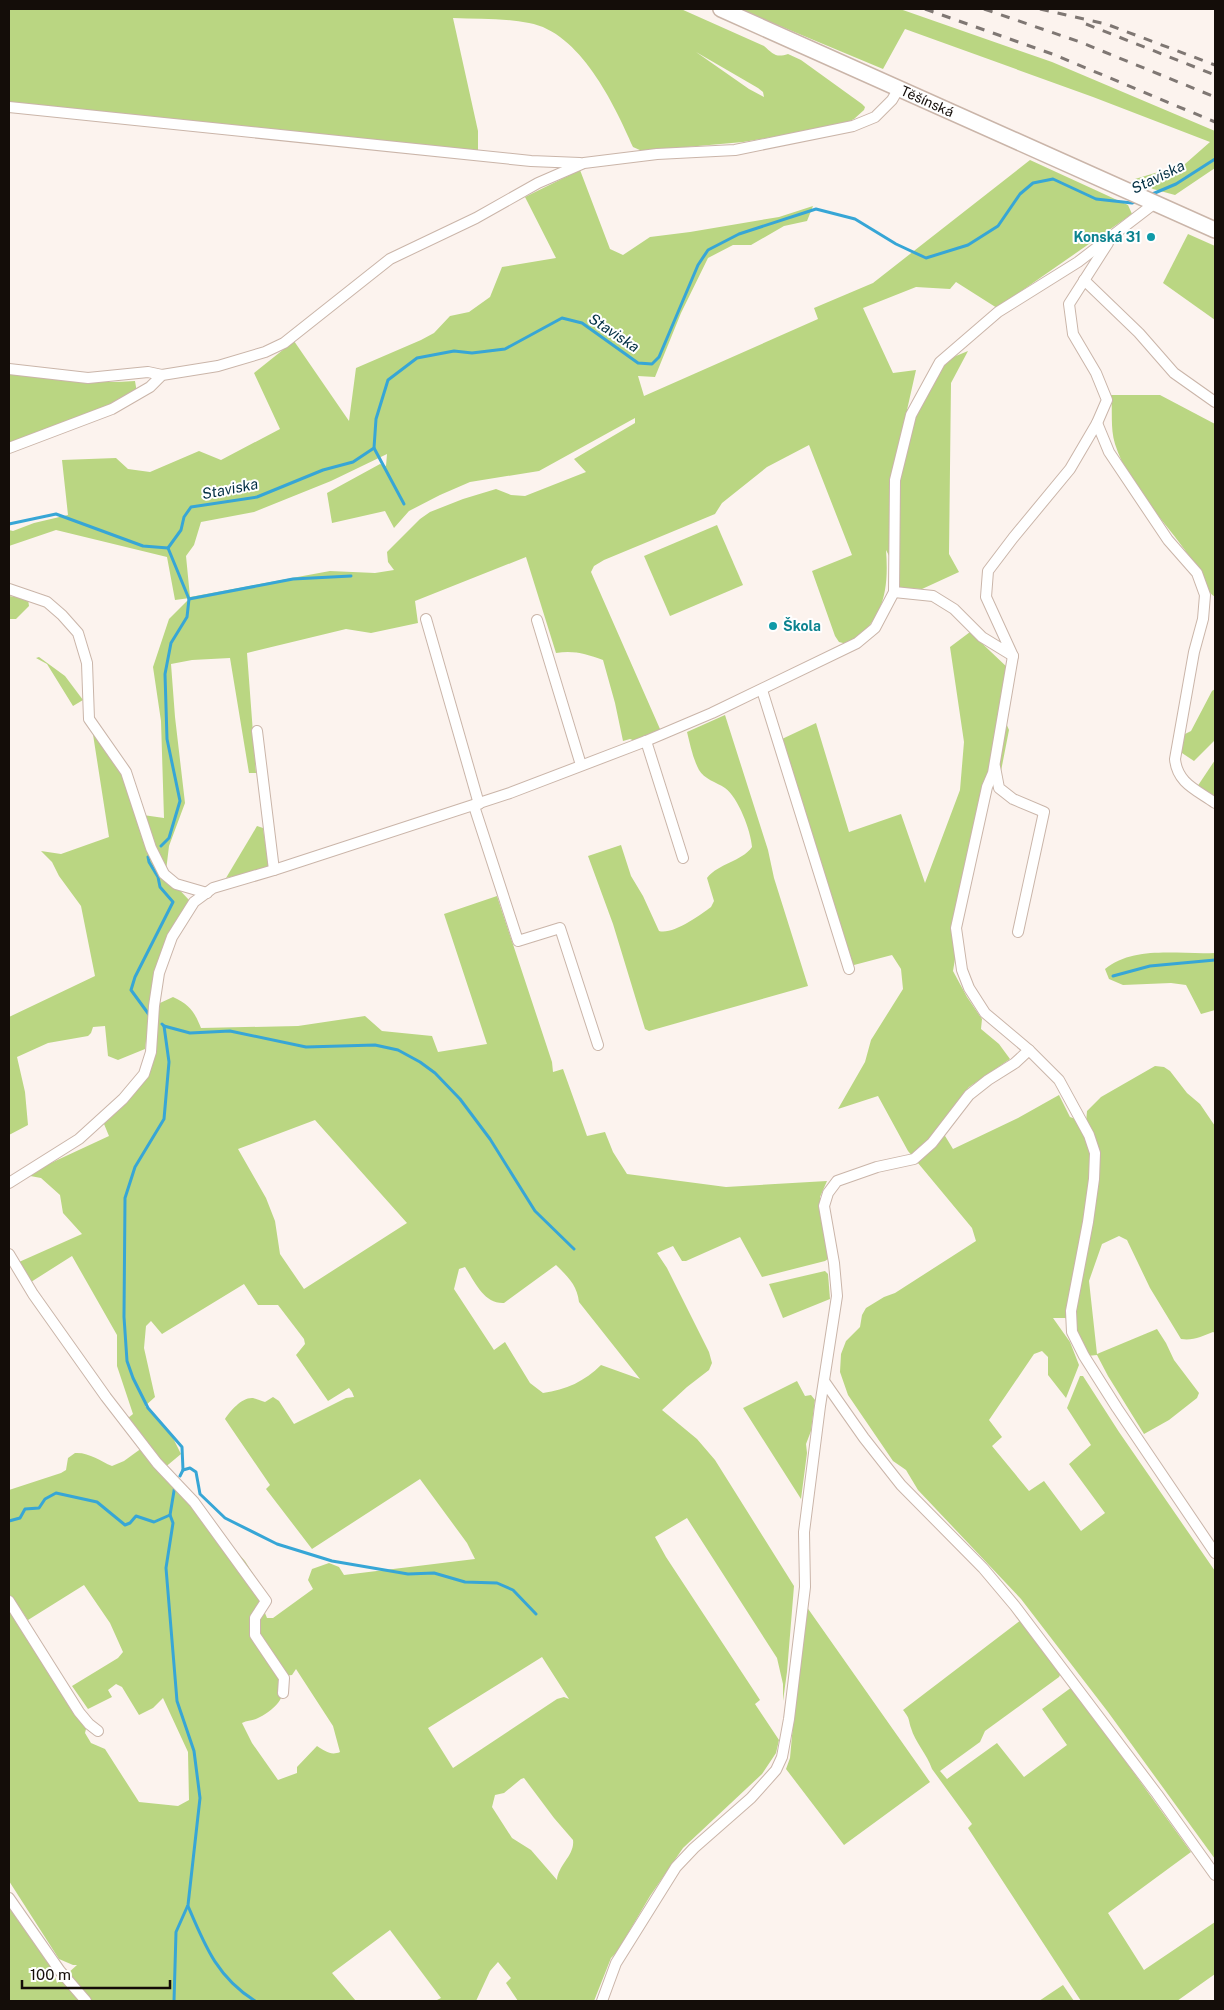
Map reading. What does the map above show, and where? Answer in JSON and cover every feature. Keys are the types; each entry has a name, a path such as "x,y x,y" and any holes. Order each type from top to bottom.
{"main road":[{"name":"Těšínská","path":"721,9 1215,230"}],"street":[{"path":"9,107 531,161 584,163 657,154 735,150 853,126 875,117 892,100 899,88"},
{"path":"9,369 88,378 148,372 162,375 218,366 265,352 284,343 390,259 476,218 538,183 584,163"},
{"path":"9,1183 79,1139 123,1099 144,1074 150,1052 154,1006 162,964 172,937 194,902 213,888 477,805 646,741 762,690 857,643 875,628 894,592 895,480 911,415 940,362 998,312 1078,262 1155,204"},
{"path":"1112,238 1069,304 1073,334 1096,373 1107,400 1097,423 1070,469 1013,538 988,572 986,598 1013,656 995,764 987,787 956,928 962,970 969,988 985,1012 1029,1050 1059,1080 1088,1135 1095,1153 1094,1178 1088,1222 1071,1311 1072,1332 1084,1356 1117,1408 1215,1553"},
{"path":"1084,280 1139,332 1174,373 1215,402"},
{"path":"9,448 112,409 150,387 162,375"},
{"path":"1097,423 1109,452 1168,540 1198,573 1205,595 1203,619 1194,652 1175,759 1176,770 1182,780 1215,803"},
{"path":"9,589 47,602 62,614 78,633 87,663 89,719 126,772 150,848 164,874 176,884 207,893"},
{"path":"894,592 933,596 954,609 982,637 1013,656"},
{"path":"426,620 477,805 518,941 560,928 598,1045"},
{"path":"537,620 581,765"},
{"path":"762,690 848,969"},
{"path":"257,731 274,870"},
{"path":"646,741 683,858"},
{"path":"995,764 998,788 1013,799 1044,812 1018,932"},
{"path":"602,2001 616,1963 676,1867 694,1848 751,1798 776,1770 782,1757 789,1719 805,1587 804,1532 837,1296 834,1263 824,1206 828,1193 837,1181 877,1167 914,1158 932,1143 969,1095 1015,1063 1029,1050"},
{"path":"9,1254 33,1294 106,1397 157,1463 194,1502 266,1601 255,1618 255,1635 284,1678 283,1693"},
{"path":"824,1381 864,1438 901,1485 983,1568 1015,1606 1157,1794 1215,1875"},
{"path":"9,1601 79,1712 98,1731"},
{"path":"9,1898 60,1971 86,2001"}],"green space":[{"path":"9,9 681,9 764,46 775,54 780,56 788,54 801,60 865,107 854,119 846,123 807,131 743,142 642,151 633,147 616,111 593,72 564,40 547,29 520,21 453,18 478,131 478,152 9,103","holes":["696,52 763,92 764,97 749,89"]},
{"path":"739,9 900,9 1052,62 1215,131 1215,168 1175,195 1153,189 1135,179 1185,164 1210,142 1093,97 905,29 883,69"},
{"path":"1030,160 1128,205 1132,214 997,308 956,282 950,289 916,287 863,308 893,373 916,370 907,410 951,358 968,351 951,383 949,554 959,572 922,589 899,588 897,571 886,550 885,592 882,604 869,626 847,644 839,642 835,636 812,571 852,555 809,445 767,467 722,503 715,514 604,560 594,566 591,572 660,729 658,732 635,741 630,739 623,741 603,660 580,653 556,653 526,557 415,601 418,623 371,633 346,629 247,653 256,773 249,773 230,658 192,660 171,664 185,803 169,846 166,871 174,884 189,900 169,936 155,972 145,1049 118,1060 108,1056 105,1026 93,1027 88,1036 48,1043 17,1057 25,1092 28,1125 9,1135 9,1017 95,976 81,906 59,876 52,862 41,851 61,854 109,837 92,728 112,753 143,815 164,818 161,721 153,667 169,619 190,598 175,600 167,557 56,530 9,546 9,530 13,531 34,523 68,515 62,460 116,458 128,469 150,472 199,451 221,460 280,429 254,373 294,341 349,421 356,368 434,333 450,316 469,312 490,297 502,267 556,258 525,197 580,170 610,249 623,255 650,237 779,217 813,206 807,221 784,226 751,245 733,245 708,258 681,313 655,377 638,376 644,396 818,319 814,308 873,283","holes":["635,418 635,423 574,459 586,472 525,496 511,495 496,489 430,512 420,519 387,552 388,562 394,570 375,573 330,571 190,597 186,556 194,545 201,522 254,512 331,481 387,454 386,466 380,464 327,493 332,523 385,511 394,528 409,511 440,495 470,482 539,471"]},
{"path":"1188,234 1215,246 1215,320 1163,283"},
{"path":"9,372 72,380 103,382 135,381 137,393 112,407 9,443"},
{"path":"1111,395 1160,395 1215,424 1215,597 1206,587 1185,550 1140,492 1121,460 1113,438"},
{"path":"717,525 743,585 670,616 644,556"},
{"path":"9,596 28,599 29,606 16,619 9,619"},
{"path":"970,632 1009,669 1003,716 1009,730 1001,771 984,785 953,971 982,1019 981,1029 999,1044 1010,1059 969,1087 939,1126 953,1149 1018,1118 1059,1095 1070,1117 1086,1123 1087,1111 1101,1097 1155,1066 1164,1067 1170,1071 1187,1093 1200,1104 1215,1126 1215,1333 1213,1332 1194,1339 1181,1339 1150,1288 1127,1240 1119,1236 1102,1244 1089,1281 1097,1354 1157,1329 1174,1360 1199,1393 1197,1398 1169,1420 1144,1434 1097,1355 1087,1356 1077,1336 1073,1321 1065,1318 1053,1318 1070,1342 1079,1365 1066,1398 1048,1375 1048,1357 1042,1351 1034,1354 989,1420 1002,1437 992,1446 1029,1491 1044,1481 1081,1531 1105,1513 1069,1464 1091,1445 1067,1408 1080,1376 1083,1376 1119,1432 1215,1571 1215,1859 1108,1712 1021,1599 918,1490 906,1470 893,1461 848,1395 840,1372 841,1354 846,1341 860,1327 862,1315 866,1308 884,1297 895,1293 976,1241 972,1228 908,1151 878,1096 838,1109 865,1062 871,1040 903,989 901,969 892,955 854,965 849,962 782,739 816,723 849,832 901,814 925,883 960,790 964,742 950,647"},
{"path":"39,657 65,676 83,700 73,706 47,664 36,658"},
{"path":"1215,689 1215,740 1194,761 1179,751 1183,735 1191,731 1212,691"},
{"path":"725,715 768,850 774,878 808,986 649,1031 645,1029 613,924 588,856 621,845 631,876 643,896 659,931 679,927 711,907 714,901 707,878 718,869 742,856 752,847 739,806 730,792 701,773 693,756 687,732"},
{"path":"1215,760 1215,799 1197,787"},
{"path":"257,826 263,828 269,868 226,878"},
{"path":"497,896 552,1062 553,1072 563,1069 587,1136 605,1132 613,1152 627,1174 726,1187 827,1181 820,1197 821,1217 828,1253 828,1259 825,1261 762,1277 740,1237 686,1261 682,1261 673,1246 657,1253 667,1268 709,1352 712,1363 709,1370 662,1410 697,1439 715,1460 794,1586 783,1701 783,1684 777,1658 687,1518 655,1537 666,1557 760,1700 755,1704 779,1740 776,1753 762,1774 683,1848 650,1896 617,1952 611,1958 594,2001 518,2001 506,1983 511,1978 498,1962 490,1971 476,2001 435,2001 441,1998 390,1930 332,1973 356,2001 9,2001 9,1907 51,1963 57,1983 77,1965 59,1959 9,1881 9,1604 87,1725 85,1733 91,1743 105,1749 139,1802 178,1806 189,1800 188,1752 163,1698 153,1708 139,1715 122,1687 116,1684 108,1690 112,1697 88,1709 72,1686 118,1658 123,1652 110,1623 84,1585 28,1620 9,1594 9,1490 61,1473 66,1470 68,1458 75,1453 90,1455 112,1466 124,1461 146,1445 128,1418 133,1414 117,1366 117,1335 72,1256 31,1282 19,1262 82,1234 63,1213 60,1195 41,1178 25,1175 109,1136 104,1124 135,1089 150,1066 155,1045 160,1003 173,997 191,1009 201,1028 298,1026 365,1016 382,1031 432,1036 438,1052 487,1044 444,914","holes":["315,1120 407,1223 304,1289 280,1254 275,1221 266,1198 238,1149","556,1265 574,1286 579,1302 640,1379 601,1365 575,1384 560,1390 543,1393 530,1383 505,1342 494,1350 454,1289 459,1269 465,1267 476,1285 491,1300 504,1303","244,1284 258,1305 278,1305 304,1339 305,1344 296,1355 328,1401 349,1388 354,1397 346,1398 294,1424 279,1401 273,1397 265,1402 249,1398 241,1402 225,1419 270,1485 266,1489 312,1549 420,1479 467,1543 475,1559 344,1575 339,1567 329,1563 312,1569 308,1580 313,1589 273,1618 267,1618 265,1613 263,1614 260,1621 260,1629 265,1645 284,1676 292,1675 296,1669 333,1726 340,1752 331,1753 317,1746 297,1767 297,1773 278,1780 252,1743 242,1723 258,1718 268,1712 279,1702 282,1693 277,1675 252,1630 252,1620 267,1596 245,1561 163,1469 181,1454 173,1438 145,1406 155,1397 144,1348 146,1326 151,1321 162,1334","542,1657 569,1699 564,1697 557,1699 453,1768 428,1728","524,1778 573,1840 573,1845 557,1880 531,1850 512,1838 492,1807 495,1795 504,1793"]},
{"path":"1215,953 1215,1010 1201,1014 1186,985 1171,983 1123,985 1109,979 1105,969 1117,962 1143,954"},
{"path":"825,1271 828,1274 830,1299 783,1318 769,1284"},
{"path":"797,1381 805,1396 811,1395 815,1400 811,1431 806,1444 807,1453 801,1499 743,1408"},
{"path":"804,1603 930,1782 844,1845 786,1769 790,1758"},
{"path":"1021,1620 1061,1673 1059,1677 985,1731 980,1742 940,1771 947,1779 997,1743 1024,1777 1067,1745 1042,1709 1072,1687 1191,1852 1108,1913 1144,1970 1215,1922 1215,1974 1177,2001 1081,2001 968,1828 972,1824 932,1769 915,1738 908,1717 903,1710"},
{"path":"1063,1985 1074,2001 1039,2001"}],"waterway":[{"name":"Staviska","path":"1150,195 1176,184 1215,159"},
{"name":"Staviska","path":"9,524 56,514 143,546 168,548 181,530 184,517 191,507 257,497 323,470 353,462 374,448 376,419 388,380 417,358 454,351 472,353 505,349 562,318 582,323 638,363 652,364 659,357 698,265 708,250 739,234 816,209 855,219 896,244 926,258 968,245 998,226 1020,194 1033,183 1053,179 1096,199 1132,203 1137,201"},
{"path":"374,448 404,504"},
{"path":"161,846 169,838 180,801 167,739 165,674 171,643 187,617 189,599 168,548"},
{"path":"189,599 293,579 351,576"},
{"path":"148,857 158,877 160,887 173,902 135,977 131,990 150,1016"},
{"path":"1113,976 1150,966 1215,960"},
{"path":"162,1024 164,1026 169,1062 164,1119 135,1167 125,1198 124,1317 127,1361 148,1408 182,1447 183,1470 180,1476"},
{"path":"164,1026 190,1033 230,1031 306,1047 375,1045 398,1050 435,1073 460,1099 490,1139 535,1211 574,1249"},
{"path":"183,1470 190,1468 196,1472 200,1494 225,1518 277,1544 332,1561 408,1574 434,1573 465,1582 497,1583 513,1590 536,1614"},
{"path":"174,2001 176,1932 188,1905 200,1798 194,1751 177,1701 166,1568 173,1523 170,1515 175,1485"},
{"path":"9,1521 20,1518 25,1509 39,1508 45,1499 56,1493 97,1502 125,1525 130,1523 136,1516 154,1522 170,1515"},
{"path":"188,1906 214,1960 231,1982 255,2001"}],"railway":[{"path":"925,9 1055,55 1215,122"},
{"path":"984,9 1080,42 1215,97"},
{"path":"1040,9 1106,24 1215,65"},
{"path":"1086,24 1215,75"}],"place":[{"name":"Konská 31","path":"1151,237"},
{"name":"Škola","path":"773,626"}]}
